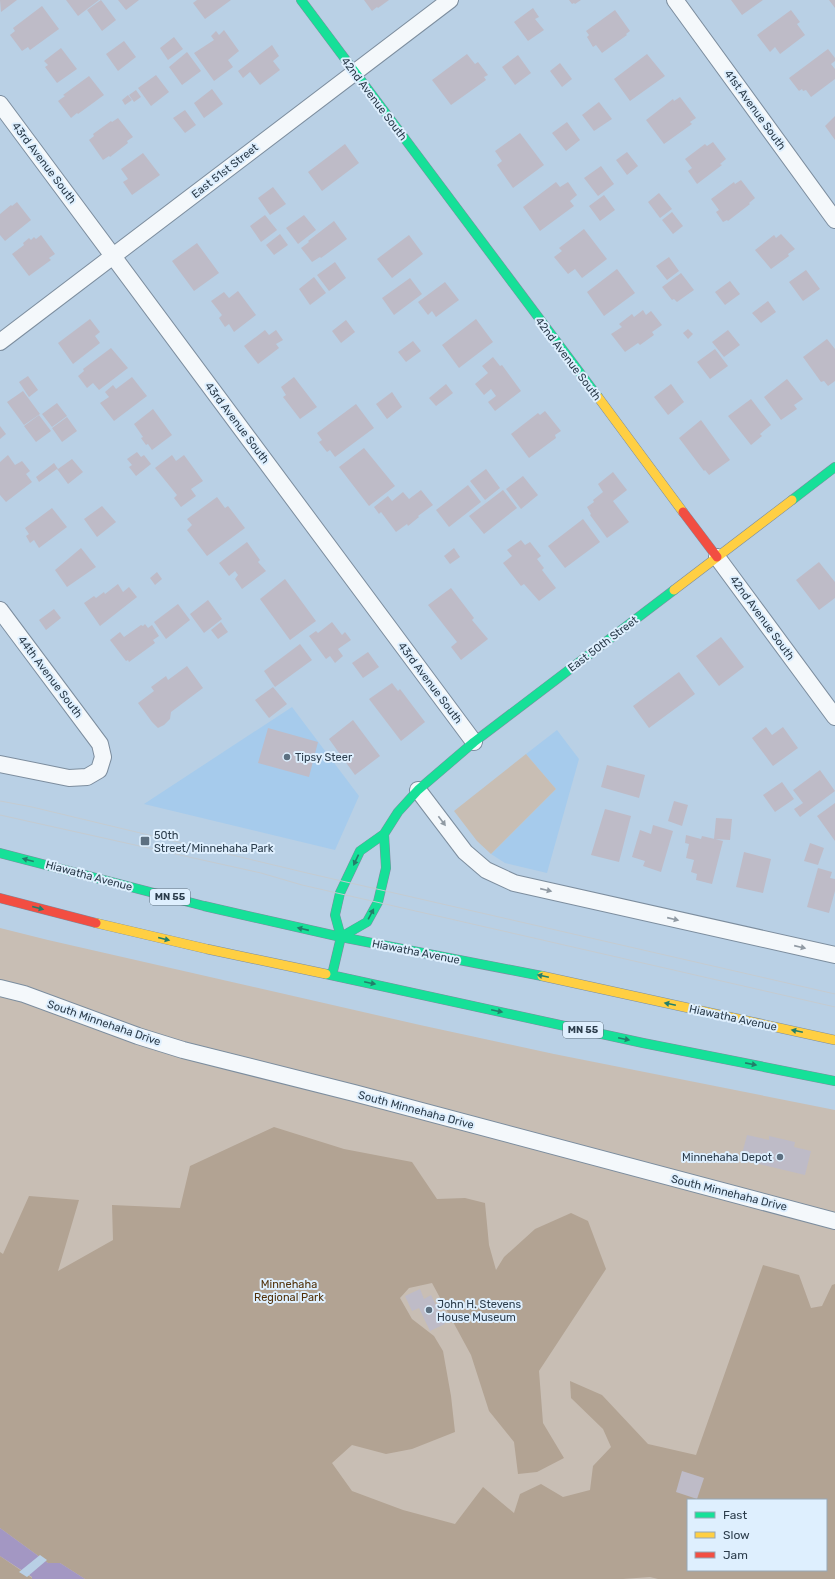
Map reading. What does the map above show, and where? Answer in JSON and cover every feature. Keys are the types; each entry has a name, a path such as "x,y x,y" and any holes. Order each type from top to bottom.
{"main road":[{"name":"42nd Avenue South","path":"301,0 717,557"},
{"name":"East 50th Street","path":"342,937 335,915 340,893 360,851 384,834 398,812 418,790 474,742 835,467"},
{"path":"332,975 342,937 367,922 378,902 386,868 384,834"},
{"name":"Hiawatha Avenue","path":"0,853 204,906 342,937 533,974 835,1040"},
{"name":"MN 55","path":"0,898 171,941 283,966 332,975 643,1043 835,1081"}],"street":[{"name":"East 51st Street","path":"0,342 450,0"},
{"name":"41st Avenue South","path":"675,0 835,220"},
{"name":"43rd Avenue South","path":"0,104 474,742"},
{"name":"42nd Avenue South","path":"717,557 835,717"},
{"name":"44th Avenue South","path":"0,610 100,744 103,757 99,770 87,777 69,778 0,764"},
{"path":"418,790 465,852 486,870 514,883 835,955"},
{"name":"South Minnehaha Drive","path":"0,988 24,994 138,1036 183,1050 354,1093 835,1221"}],"shaded area":[{"path":"292,707 359,796 335,850 144,804"},
{"path":"557,730 579,759 547,873 505,863 491,854 556,789 526,754"},
{"path":"0,1528 48,1563 60,1563 85,1579 32,1579 32,1577 0,1556"}],"green space":[{"path":"526,754 556,789 491,854 477,841 454,811"},
{"name":"Minnehaha Regional Park","path":"0,928 420,1025 554,1054 835,1110 835,1579 0,1579"},
{"path":"274,1127 344,1149 412,1162 437,1199 465,1198 485,1203 489,1245 496,1270 504,1257 535,1229 571,1213 588,1221 606,1269 539,1371 543,1423 564,1458 537,1472 518,1474 514,1442 489,1411 471,1355 432,1283 409,1288 400,1298 412,1319 434,1336 443,1351 451,1396 455,1432 412,1449 386,1454 352,1445 332,1463 352,1491 403,1510 455,1524 483,1487 514,1513 520,1494 541,1484 563,1497 590,1490 593,1466 611,1447 603,1429 571,1398 570,1381 602,1395 648,1444 696,1455 763,1265 799,1275 811,1308 822,1306 832,1285 835,1284 835,1579 658,1579 650,1577 623,1579 85,1579 60,1563 48,1563 0,1528 0,1252 3,1254 29,1196 79,1200 58,1271 113,1240 112,1205 180,1208 190,1166"},
{"path":"0,1556 32,1578 32,1579 0,1579"}],"pier":[{"path":"40,1555 47,1560 27,1577 19,1572"}],"building":[{"path":"0,0 17,0 1,12"},
{"path":"66,0 99,0 78,16"},
{"path":"101,0 116,20 102,31 87,10"},
{"path":"118,0 139,0 126,10"},
{"path":"197,0 231,0 205,19 193,3"},
{"path":"364,0 389,0 372,11"},
{"path":"569,0 581,0 575,4 572,4"},
{"path":"731,0 763,0 742,15"},
{"path":"829,0 835,0 835,8"},
{"path":"42,6 59,29 30,50 28,47 22,51 10,35 15,31 13,28"},
{"path":"533,8 539,17 535,19 544,30 528,41 514,22"},
{"path":"615,10 630,31 626,34 627,35 602,53 596,45 593,47 587,37 589,35 586,31"},
{"path":"791,10 800,22 797,24 805,35 780,54 775,47 770,52 757,35"},
{"path":"224,30 239,51 228,60 233,67 214,81 194,53 214,40 211,36 216,31 219,35"},
{"path":"174,37 183,49 168,60 160,48"},
{"path":"124,41 136,57 118,71 106,54"},
{"path":"272,45 279,56 273,61 280,70 260,85 250,72 243,78 238,71"},
{"path":"61,48 77,69 57,83 45,67 48,65 44,61"},
{"path":"828,49 835,58 835,61 831,64 835,69 835,79 811,97 806,90 803,91 802,89 799,91 789,78"},
{"path":"187,52 201,71 182,85 169,67"},
{"path":"467,54 475,64 478,62 488,75 484,77 486,80 451,105 432,80"},
{"path":"647,54 665,76 630,101 614,79"},
{"path":"518,55 531,73 515,85 502,67"},
{"path":"560,63 572,79 562,87 550,71"},
{"path":"156,75 169,92 151,106 138,88"},
{"path":"89,76 104,95 71,118 58,101 65,96 63,95"},
{"path":"212,89 223,104 204,118 194,103"},
{"path":"136,90 141,97 134,102 129,95"},
{"path":"128,95 132,100 125,105 122,100"},
{"path":"680,97 696,118 690,122 692,124 664,144 646,120 673,99 674,101"},
{"path":"599,102 612,119 594,131 582,115"},
{"path":"185,110 196,125 185,133 173,118"},
{"path":"835,116 835,140 825,126"},
{"path":"118,118 133,137 127,141 128,143 110,157 109,156 103,160 89,140 94,136 93,134 111,121 112,122"},
{"path":"567,122 580,140 566,151 552,133"},
{"path":"520,133 544,165 513,188 497,165 502,161 495,151"},
{"path":"713,142 726,159 720,164 722,165 697,184 688,171 692,168 685,159 705,144 707,146"},
{"path":"345,144 359,163 322,191 308,172"},
{"path":"627,152 638,166 627,175 616,160"},
{"path":"143,153 160,175 132,195 123,182 128,179 121,169"},
{"path":"601,166 614,184 598,196 584,178"},
{"path":"741,180 755,198 749,203 750,204 728,221 723,222 716,212 719,210 711,199 734,182 735,184"},
{"path":"556,182 560,187 568,182 577,195 570,201 574,206 540,231 523,207"},
{"path":"273,187 286,204 270,215 258,198"},
{"path":"659,193 672,209 660,218 648,202"},
{"path":"604,195 615,210 600,221 589,206"},
{"path":"17,202 31,220 5,241 0,235 0,214"},
{"path":"672,212 683,226 673,234 662,220"},
{"path":"265,215 277,230 261,242 250,226"},
{"path":"304,215 316,230 298,244 286,228"},
{"path":"334,221 347,239 321,258 320,257 312,262 301,248"},
{"path":"584,229 607,259 582,278 575,269 568,274 554,257 562,251 559,248"},
{"path":"280,234 288,245 274,255 266,245"},
{"path":"781,234 795,249 788,254 789,256 771,269 755,250 774,235 776,238"},
{"path":"41,235 55,254 49,258 51,260 29,276 12,254 24,245 23,243 29,238 31,240 34,237 36,239"},
{"path":"409,235 423,254 392,278 377,259"},
{"path":"197,243 219,273 194,291 172,261"},
{"path":"669,257 679,271 667,280 656,266"},
{"path":"335,262 346,278 329,291 317,275"},
{"path":"617,269 635,293 604,316 587,292"},
{"path":"806,270 820,289 803,301 789,282"},
{"path":"681,273 694,290 677,302 674,299 672,300 662,287"},
{"path":"314,277 326,293 310,305 299,289"},
{"path":"410,278 422,294 394,315 382,298"},
{"path":"730,281 740,294 725,305 715,292"},
{"path":"445,282 459,300 436,317 432,311 428,315 418,302"},
{"path":"238,291 256,315 234,332 229,324 225,327 219,318 222,315 211,301 224,292 229,298"},
{"path":"768,301 776,312 761,323 752,313"},
{"path":"643,310 646,315 651,311 662,325 652,332 654,335 640,345 638,343 625,352 611,334 622,327 619,324 632,314 634,317"},
{"path":"90,319 100,332 95,336 100,343 73,364 58,343"},
{"path":"476,319 493,342 459,368 442,345"},
{"path":"346,320 355,332 341,343 332,331"},
{"path":"688,329 693,334 688,339 683,333"},
{"path":"265,330 269,335 276,330 283,340 276,344 279,348 258,364 244,346"},
{"path":"728,330 740,345 724,357 712,342"},
{"path":"827,339 835,349 835,381 828,386 824,381 821,382 803,357"},
{"path":"413,341 421,351 406,362 398,352"},
{"path":"111,348 128,368 99,390 93,383 87,388 78,376 84,371 83,369"},
{"path":"715,349 728,366 710,379 697,362"},
{"path":"493,357 500,366 502,365 521,391 495,411 488,402 496,396 491,389 484,395 475,384 488,373 482,366"},
{"path":"28,376 38,390 29,397 19,382"},
{"path":"132,377 147,396 114,421 100,403 109,397 105,392 113,385 116,389"},
{"path":"294,377 317,407 300,419 283,397 286,395 281,387"},
{"path":"787,379 803,399 794,405 797,409 781,420 764,397"},
{"path":"446,384 453,393 436,406 429,398"},
{"path":"671,384 684,402 668,415 654,397"},
{"path":"23,391 40,414 24,425 7,402"},
{"path":"392,392 402,407 387,419 376,404"},
{"path":"751,399 771,425 760,434 762,436 751,445 728,416"},
{"path":"57,403 67,416 52,427 42,414"},
{"path":"356,404 374,428 335,457 330,450 327,452 319,442 322,440 317,433"},
{"path":"153,409 172,435 152,450 141,438 143,437 134,424"},
{"path":"545,411 561,431 555,435 556,438 529,458 511,434 538,413 540,415"},
{"path":"39,415 51,431 36,442 24,426"},
{"path":"67,417 77,431 62,442 52,428"},
{"path":"701,420 730,460 709,475 705,470 704,471 679,438"},
{"path":"0,426 6,434 0,439"},
{"path":"364,448 395,486 369,506 339,467"},
{"path":"137,452 141,457 144,455 151,464 136,476 129,467 132,465 127,459"},
{"path":"8,455 15,465 22,461 30,471 26,474 32,482 6,502 0,495 0,462"},
{"path":"172,455 176,461 184,455 203,481 191,489 196,496 181,507 174,498 177,495 155,468"},
{"path":"72,459 83,472 68,484 57,469 39,482 36,477 54,463 58,469"},
{"path":"486,469 500,488 485,500 470,481"},
{"path":"613,472 627,490 613,501 629,522 607,538 590,515 591,514 587,507 603,492 598,484"},
{"path":"523,476 538,495 521,509 506,489"},
{"path":"468,485 481,502 449,527 436,510"},
{"path":"421,490 433,505 418,516 419,517 408,526 407,524 396,532 381,512 379,514 374,507 388,496 392,501 403,492 409,499"},
{"path":"503,490 517,508 484,534 469,516"},
{"path":"217,497 225,508 228,506 245,528 207,556 187,530 192,525 187,519"},
{"path":"102,506 116,522 97,537 84,519"},
{"path":"52,508 67,527 39,548 34,540 30,543 26,536 29,534 25,528"},
{"path":"583,519 600,542 565,568 548,546"},
{"path":"521,540 525,545 530,542 541,556 537,559 544,568 542,570 556,588 539,601 524,584 521,586 503,563 512,556 507,550"},
{"path":"247,542 260,560 258,562 266,571 242,589 235,579 238,575 235,571 229,576 219,563"},
{"path":"81,548 96,567 67,587 55,570"},
{"path":"454,548 460,557 450,564 444,556"},
{"path":"819,562 835,582 835,598 819,610 796,580"},
{"path":"157,572 162,579 155,585 150,578"},
{"path":"285,579 316,621 290,640 260,599"},
{"path":"118,584 123,592 129,587 137,597 100,626 84,603 94,596 96,598 104,592 105,594"},
{"path":"451,588 474,618 472,620 488,639 461,660 451,647 457,642 428,605"},
{"path":"208,600 222,619 204,633 190,614"},
{"path":"178,604 190,620 166,639 154,622"},
{"path":"54,609 61,618 46,630 39,620"},
{"path":"221,622 228,632 218,639 211,630"},
{"path":"332,622 342,635 345,632 351,640 338,649 343,656 335,663 330,656 326,659 309,636 316,631 318,633"},
{"path":"145,624 148,628 152,625 159,636 153,640 155,643 129,662 128,660 126,661 110,640 120,632 124,637 141,625 143,626"},
{"path":"721,637 744,667 719,686 696,656"},
{"path":"300,644 312,660 275,687 264,671"},
{"path":"368,652 379,667 363,678 352,663"},
{"path":"187,666 203,688 171,712 170,719 158,728 138,703 154,691 151,687 166,676 168,680"},
{"path":"679,672 695,694 649,728 633,706"},
{"path":"392,683 398,691 400,689 425,722 401,741 369,699"},
{"path":"273,687 287,704 269,718 255,700"},
{"path":"353,720 380,756 355,775 329,739"},
{"path":"766,727 772,735 783,727 798,748 773,766 752,738"},
{"name":"Tipsy Steer","path":"268,728 318,742 309,777 258,763"},
{"path":"607,765 645,775 639,798 601,787"},
{"path":"820,770 835,791 800,817 794,809 803,803 793,790"},
{"path":"782,782 794,799 775,812 763,795"},
{"path":"674,801 688,805 682,826 668,821"},
{"path":"835,803 835,841 817,816"},
{"path":"605,809 631,816 619,862 591,855"},
{"path":"716,818 732,819 730,840 714,839"},
{"path":"653,825 673,831 661,872 643,866 645,861 632,857 640,830 651,834"},
{"path":"686,835 701,839 702,836 723,841 712,884 696,880 697,874 691,872 694,860 686,858 689,844 685,843"},
{"path":"810,843 824,848 818,865 804,861"},
{"path":"744,852 771,859 763,893 736,887"},
{"path":"818,868 832,872 830,878 835,879 835,891 829,913 807,907"},
{"name":"Minnehaha Depot","path":"747,1135 769,1140 769,1136 795,1142 794,1147 811,1151 805,1175 759,1164 760,1159 742,1154"},
{"name":"John H. Stevens House Museum","path":"420,1289 424,1299 431,1295 445,1324 430,1331 419,1308 412,1311 405,1296"},
{"path":"682,1471 704,1478 697,1499 676,1492"}],"tram line":[{"path":"0,801 32,807 307,873 835,994"},
{"path":"0,815 261,873 302,885 835,1007"}],"traffic: fast":[{"path":"301,0 598,397"},
{"path":"792,500 835,467"},
{"path":"332,975 341,937 335,915 340,893 360,851 384,834 398,812 418,790 474,742 674,590"},
{"path":"341,937 367,922 378,902 386,868 384,834"},
{"path":"0,853 204,906 341,937 542,976"},
{"path":"326,974 643,1043 835,1081"}],"traffic: slow":[{"path":"598,397 683,512"},
{"path":"674,590 792,500"},
{"path":"96,923 207,949 326,974"},
{"path":"542,976 835,1040"}],"traffic: jam":[{"path":"683,512 717,557"},
{"path":"0,898 96,923"}],"place":[{"name":"Tipsy Steer","path":"287,757"},
{"name":"50th Street/Minnehaha Park","path":"145,841"},
{"name":"Minnehaha Depot","path":"780,1157"},
{"name":"John H. Stevens House Museum","path":"429,1310"}]}
